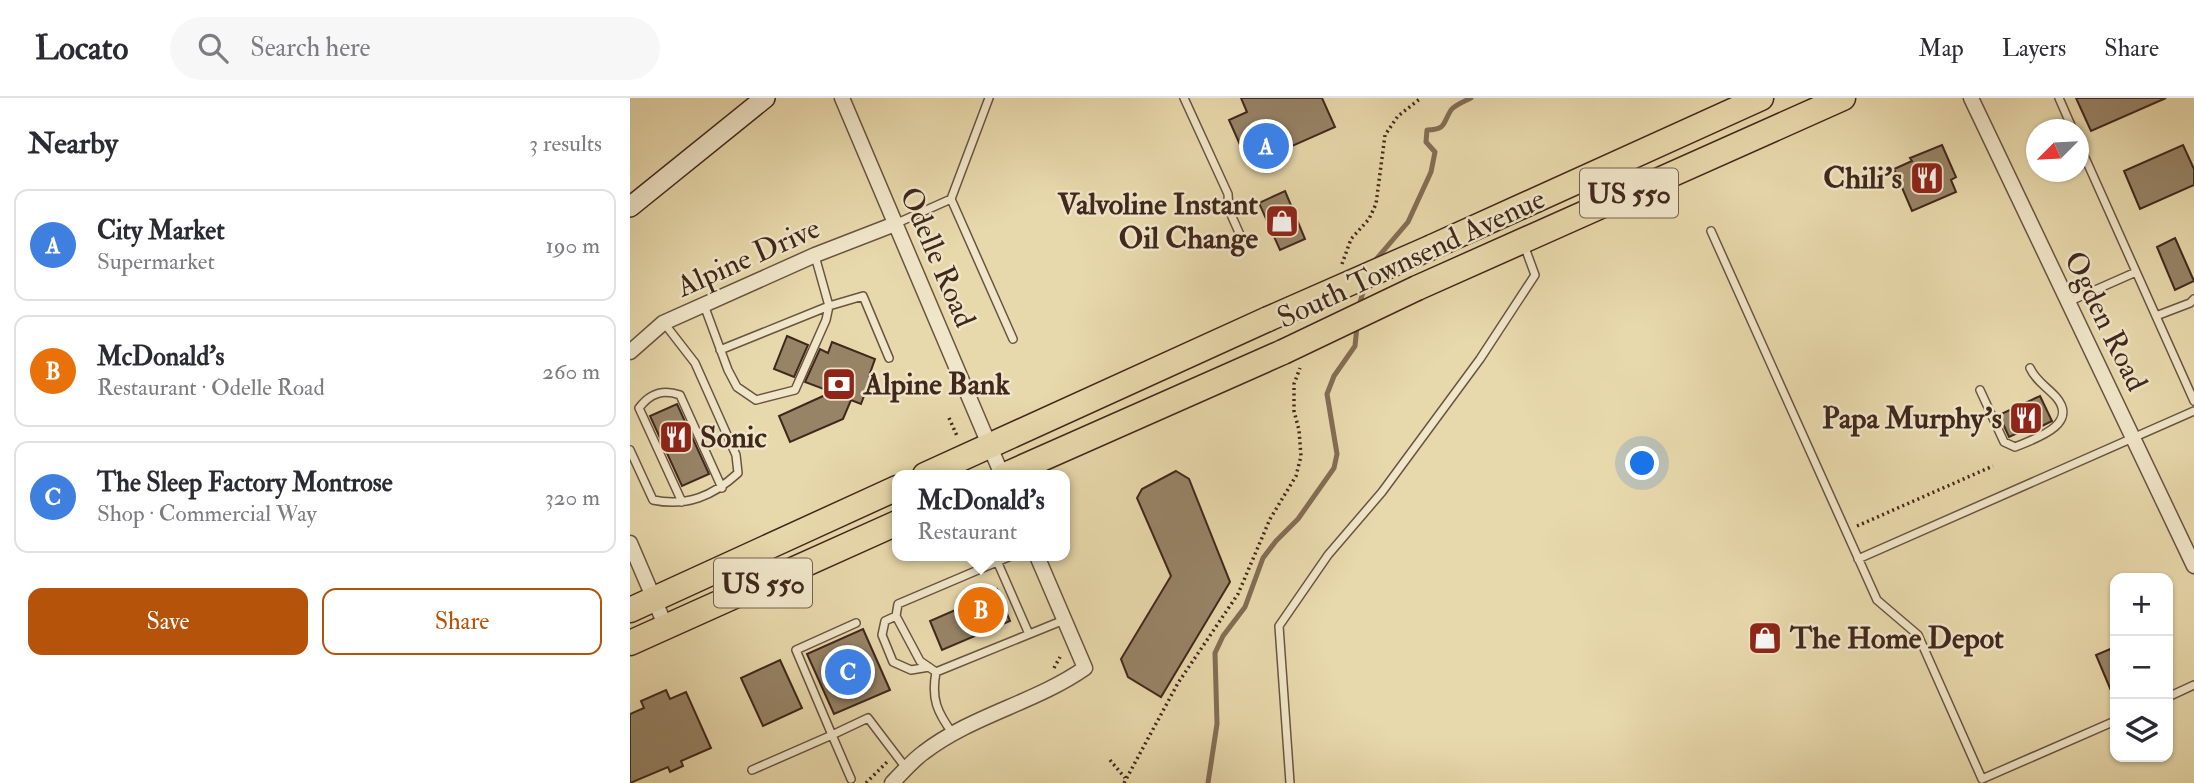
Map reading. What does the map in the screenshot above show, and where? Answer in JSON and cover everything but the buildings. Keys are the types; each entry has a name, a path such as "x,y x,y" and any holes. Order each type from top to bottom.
{"highway":[{"name":"South Townsend Avenue","path":"936,470 1761,98"},
{"name":"South Townsend Avenue","path":"1016,470 1292,359 1417,288 1843,98"},
{"name":"US 550","path":"630,610 892,490"},
{"name":"US 550","path":"630,643 892,525"}],"street":[{"path":"630,207 765,98"},
{"name":"Odelle Road","path":"842,98 1002,470"},
{"name":"Ogden Road","path":"1971,98 2194,566"},
{"name":"Alpine Drive","path":"630,352 663,323 815,255 895,224"},
{"path":"630,543 666,627"},
{"path":"892,783 923,753 953,734 1062,684 1084,668 1039,561"}],"lane":[{"path":"989,98 951,199 1013,340"},
{"path":"1184,98 1227,194 1229,210 1241,236"},
{"path":"2059,98 2068,119"},
{"path":"2089,167 2194,401"},
{"path":"895,224 951,199"},
{"path":"1711,231 1877,600 1918,635 1982,779 2110,723"},
{"path":"1290,783 1279,625 1328,555 1382,492 1472,370 1535,275 1522,242"},
{"path":"704,305 737,387 756,400 794,390 826,320 829,306 815,255"},
{"path":"2068,302 2136,272"},
{"path":"720,350 829,306 863,296 889,358"},
{"path":"2156,316 2194,299"},
{"path":"630,450 653,500 667,503 698,498 722,488 738,473 736,455 695,363 663,323"},
{"path":"1980,390 2004,442 2015,447 2054,429 2062,420 2058,399 2035,379 2030,368"},
{"path":"682,502 639,408 654,394 667,390 680,395 722,488"},
{"path":"1858,559 2194,411"},
{"path":"933,670 920,661 896,615 898,604 997,561 1029,634"},
{"path":"896,615 885,621 882,635 893,662 911,670 933,670 1064,620"},
{"path":"849,782 796,650 856,623"},
{"path":"933,670 932,692 944,721 953,734"},
{"path":"2173,695 2194,685"},
{"path":"752,770 868,718 906,769"}],"path":[{"path":"1339,274 1351,239 1369,219 1376,204 1385,135 1398,116 1421,98"},
{"path":"1110,760 1125,780 1178,683 1238,594 1270,519 1296,475 1301,456 1294,411 1292,359"},
{"path":"948,418 957,436"},
{"path":"1846,531 1993,466"}],"waterway":[{"path":"1373,263 1408,222 1431,172 1435,152 1426,142 1427,130 1441,127 1453,108 1471,98"},
{"path":"1359,306 1365,285"},
{"path":"1208,783 1217,724 1215,653 1223,636 1245,607 1263,558 1298,519 1334,468 1337,454 1327,394 1334,376 1355,346 1357,326"}],"place":[{"name":"City Market","path":"1266,146"},
{"name":"Chili's","path":"1927,178"},
{"name":"Valvoline Instant Oil Change","path":"1282,221"},
{"name":"Alpine Bank","path":"839,384"},
{"name":"Papa Murphy's","path":"2026,418"},
{"name":"Sonic","path":"676,437"},
{"name":"McDonald's","path":"981,610"},
{"name":"The Home Depot","path":"1765,638"},
{"name":"The Sleep Factory Montrose","path":"848,672"}]}
